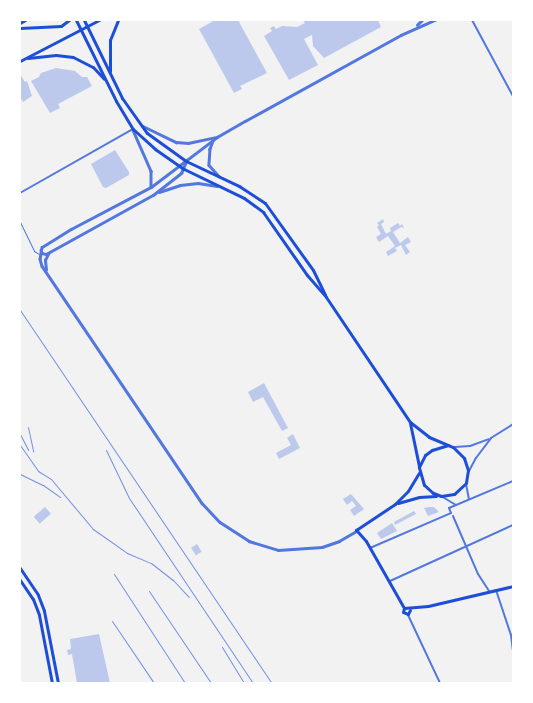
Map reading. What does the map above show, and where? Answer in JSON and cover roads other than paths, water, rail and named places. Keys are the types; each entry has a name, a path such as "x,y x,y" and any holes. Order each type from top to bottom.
{"main road":[{"path":"20,23 25,20"},
{"path":"20,28 61,26 69,20"},
{"path":"76,20 106,81 133,129 155,149 179,166 253,204 263,212 307,275 326,298 410,422 428,437 453,447 464,458 468,476 466,483 454,494 419,497 395,504"},
{"path":"84,20 110,74 137,121 159,143 186,161 220,176 245,190 269,207 313,270 326,298"},
{"path":"110,74 110,40 118,20"},
{"path":"21,61 97,21"},
{"path":"21,61 42,55 73,57 93,67 106,81"},
{"path":"410,422 419,473 428,490 440,496"},
{"path":"419,467 425,455 432,450 448,445"},
{"path":"410,610 407,614 403,612 404,608 370,548 358,532 361,527 395,504 408,491 419,473"},
{"path":"20,568 38,594 44,611 58,683"},
{"path":"20,580 33,599 39,615 52,683"},
{"path":"404,608 410,610 513,586"}],"street":[{"path":"414,28 422,20"},
{"path":"358,532 330,544 289,550 257,544 224,526 202,503 40,263 40,255 42,247 71,229 151,187 217,137 414,28 435,20"},
{"path":"472,21 513,96"},
{"path":"137,121 149,131 176,142 188,143 217,137"},
{"path":"20,194 133,129 151,171 151,187"},
{"path":"213,140 210,149 209,165 220,176"},
{"path":"158,193 184,169 186,161"},
{"path":"42,247 41,251 44,254 51,251 158,193 180,185 198,183 221,187"},
{"path":"46,272 45,260 51,251"},
{"path":"453,447 470,446 491,438 513,424"},
{"path":"468,476 476,458 491,438"},
{"path":"370,548 451,512 448,508 513,482"},
{"path":"466,483 469,499"},
{"path":"440,496 456,505"},
{"path":"453,516 478,574 489,591"},
{"path":"388,582 513,525"},
{"path":"496,590 511,635 513,651"},
{"path":"407,614 440,683"}],"lane":[{"path":"20,222 34,251 40,255"}],"railway":[{"path":"20,310 272,683"},
{"path":"28,427 33,451"},
{"path":"20,434 28,450"},
{"path":"20,445 38,471 51,479 93,529 127,553 151,563 173,580 189,597"},
{"path":"106,450 129,498 253,683"},
{"path":"20,474 43,485 60,497"},
{"path":"114,574 185,683"},
{"path":"149,591 211,683"},
{"path":"112,621 154,683"},
{"path":"222,647 244,683"}]}
